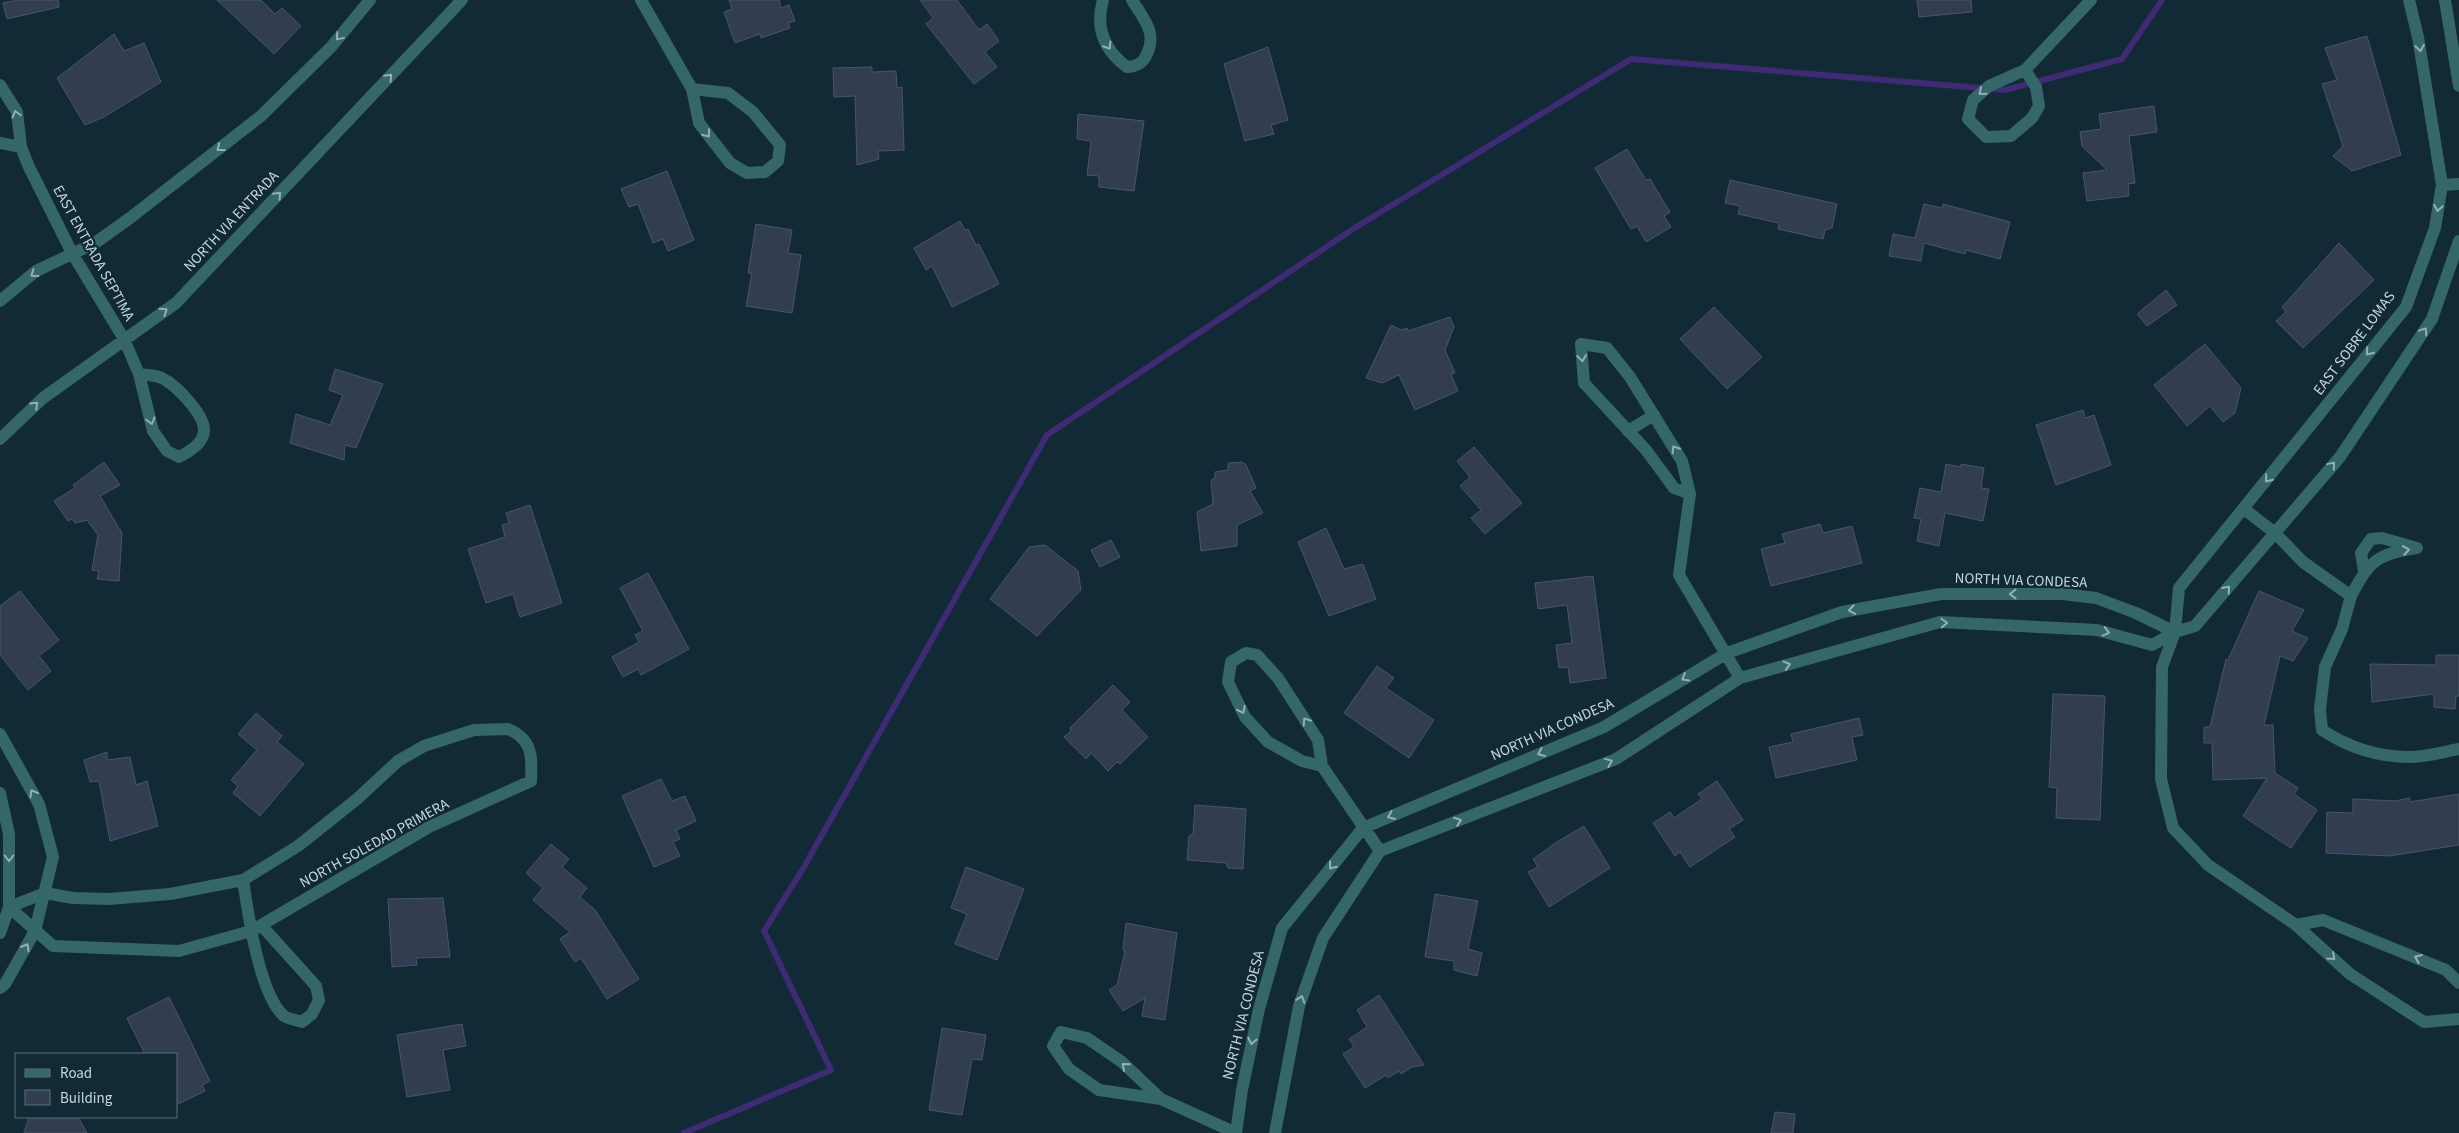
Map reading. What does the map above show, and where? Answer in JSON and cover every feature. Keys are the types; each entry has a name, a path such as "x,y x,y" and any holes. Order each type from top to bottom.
{"street":[{"path":"0,301 36,271 95,243 130,218 260,116 331,47 370,0"},
{"name":"NORTH VIA ENTRADA","path":"0,439 43,398 176,303 462,0"},
{"path":"641,0 692,90 698,123 730,163 747,173 765,172 778,161 780,145 753,112 728,93 692,90"},
{"path":"1103,0 1099,26 1104,44 1117,60 1127,67 1133,67 1144,60 1152,44 1151,31 1132,0"},
{"path":"2025,70 2036,87 2039,106 2036,112 2032,118 2011,136 1986,137 1968,119 1973,100 1989,86 2025,70 2091,0"},
{"name":"EAST SOBRE LOMAS","path":"2409,0 2418,37 2442,185 2435,228 2406,306 2179,588 2175,632 2162,667 2161,779 2174,828 2208,865 2296,925 2350,974 2424,1022 2459,1019"},
{"path":"2445,0 2459,86"},
{"name":"EAST ENTRADA SEPTIMA","path":"0,85 17,112 20,147 72,253 124,339 139,374 154,431 167,452 179,457 200,442 204,430 200,417 180,391 173,386 160,377 139,374"},
{"path":"0,142 20,147"},
{"path":"2442,185 2459,184"},
{"path":"1275,1133 1299,1006 1323,938 1380,851 1616,759 1740,678 1940,622 2096,630 2152,644 2175,632 2195,626 2340,457 2432,319 2459,241"},
{"path":"1690,494 1674,488 1646,450 1584,382 1580,344 1607,348 1630,377 1682,461 1690,494 1679,575 1740,678"},
{"path":"1628,431 1654,415"},
{"path":"2244,509 2276,533 2303,562 2351,596"},
{"path":"2364,571 2351,596 2342,629 2325,668 2320,709 2322,730 2343,744 2387,754 2410,757 2459,749"},
{"name":"NORTH VIA CONDESA","path":"1161,1099 1122,1062 1087,1038 1061,1032 1053,1046 1070,1069 1099,1090 1161,1099 1236,1133 1242,1090 1259,1009 1282,928 1363,828 1604,727 1726,653 1842,612 1941,594 2063,594 2096,598 2136,612 2175,632"},
{"path":"1322,766 1302,761 1268,742 1245,717 1228,682 1231,662 1246,653 1256,655 1278,678 1318,740 1322,766 1380,851"},
{"name":"NORTH SOLEDAD PRIMERA","path":"9,907 53,946 179,951 256,928 429,827 531,781 530,748 521,735 508,729 474,730 428,743 398,761 357,798 298,846 242,880"},
{"path":"0,734 40,804 53,857 36,931 5,984 0,988"},
{"path":"0,793 9,834 9,907 0,932"},
{"path":"9,907 44,893 73,898 109,899 170,894 242,880 256,928 262,973 274,1002 285,1017 302,1022 312,1014 319,1000 316,986 256,928"},
{"path":"2296,925 2323,920 2446,970 2459,982"}],"building":[{"path":"18,0 58,0 59,7 7,19 3,3"},
{"path":"217,0 261,0 275,14 282,8 301,26 274,54"},
{"path":"729,0 779,0 781,8 789,5 795,21 788,23 790,28 761,38 760,34 735,43 724,12 732,9"},
{"path":"920,0 957,0 979,30 987,24 999,41 985,52 997,67 974,84 926,24 933,18"},
{"path":"1917,0 1971,0 1972,12 1919,17"},
{"path":"114,34 124,51 144,43 161,82 104,117 85,125 57,78"},
{"path":"2367,36 2401,155 2352,171 2333,156 2343,146 2322,84 2337,80 2325,48"},
{"path":"1268,47 1288,120 1271,125 1274,134 1245,141 1224,64"},
{"path":"872,67 872,72 896,71 897,88 902,87 904,150 878,151 879,159 857,165 855,96 834,97 833,68"},
{"path":"2154,106 2157,132 2129,136 2135,183 2128,184 2129,196 2087,201 2083,173 2107,170 2082,146 2080,132 2101,129 2099,114"},
{"path":"1078,114 1144,121 1134,191 1099,187 1099,176 1087,175 1091,141 1077,139"},
{"path":"1627,149 1646,180 1650,179 1670,212 1664,216 1671,227 1646,242 1637,226 1631,229 1595,168"},
{"path":"667,171 694,240 668,251 663,239 653,243 638,204 629,207 621,189"},
{"path":"1730,180 1837,204 1832,228 1825,230 1823,239 1778,229 1779,223 1738,214 1740,206 1725,203"},
{"path":"1924,204 1942,208 1943,204 2010,222 2000,259 1966,250 1965,254 1924,243 1921,261 1889,256 1893,234 1915,238"},
{"path":"960,221 965,230 968,229 976,245 979,244 999,284 952,307 932,266 926,270 914,248"},
{"path":"756,224 792,230 788,253 801,255 792,313 746,306 752,273 748,273"},
{"path":"2339,243 2374,280 2303,348 2276,321 2286,312 2282,307"},
{"path":"2166,290 2177,305 2147,326 2137,314"},
{"path":"1714,307 1762,357 1727,389 1680,339"},
{"path":"1450,317 1454,327 1445,350 1455,373 1451,374 1458,391 1415,410 1399,375 1382,383 1366,378 1391,325 1401,330 1407,328 1408,331"},
{"path":"2205,344 2241,388 2235,413 2223,422 2210,406 2187,426 2154,385"},
{"path":"335,369 383,384 356,448 345,445 344,460 290,443 296,414 330,425 343,395 329,390"},
{"path":"2083,410 2085,418 2094,415 2111,465 2056,485 2036,425"},
{"path":"1474,447 1522,503 1485,534 1471,518 1481,510 1460,486 1470,477 1457,461"},
{"path":"104,462 120,485 100,496 122,533 119,581 97,579 99,571 92,570 98,535 87,520 75,523 72,519 68,521 54,501 75,488 73,485"},
{"path":"1242,462 1246,465 1256,488 1250,491 1263,513 1237,525 1237,546 1201,551 1197,512 1213,504 1211,480 1215,478 1215,472 1228,470 1228,463"},
{"path":"1946,464 1961,467 1961,464 1984,468 1981,488 1989,489 1983,521 1945,513 1939,546 1917,541 1921,519 1914,518 1920,488 1941,492"},
{"path":"530,505 562,603 520,617 513,594 486,603 468,549 505,537 502,525 509,523 506,513"},
{"path":"1820,524 1823,533 1852,526 1862,563 1771,586 1761,549 1785,543 1782,534"},
{"path":"1326,528 1344,569 1363,564 1376,599 1329,616 1298,542"},
{"path":"1111,540 1120,557 1100,567 1091,550"},
{"path":"1045,545 1078,571 1081,590 1037,636 990,599 1029,547"},
{"path":"648,573 689,649 641,675 638,669 623,677 612,657 639,642 635,635 643,631 620,588"},
{"path":"1593,576 1606,678 1570,683 1568,667 1559,668 1556,645 1572,643 1567,605 1538,609 1535,583"},
{"path":"20,591 59,640 39,656 51,671 28,690 0,655 0,606"},
{"path":"2259,591 2304,610 2292,631 2308,638 2293,661 2280,656 2264,725 2273,725 2275,773 2298,788 2294,794 2317,810 2291,848 2243,816 2267,778 2213,780 2212,743 2204,743 2204,727 2210,727 2226,659 2228,660"},
{"path":"2436,655 2459,655 2459,696 2456,696 2455,709 2434,707 2434,694 2372,702 2370,664 2436,665"},
{"path":"1377,666 1394,678 1386,688 1434,720 1409,758 1344,713"},
{"path":"1113,685 1130,702 1122,710 1148,737 1120,764 1117,762 1108,771 1091,753 1086,759 1064,737 1071,731 1070,728"},
{"path":"2053,694 2105,696 2100,820 2056,818 2057,788 2049,787"},
{"path":"256,713 282,736 277,742 304,764 260,816 233,793 238,786 231,780 257,750 238,734"},
{"path":"1859,718 1863,735 1852,737 1857,760 1776,778 1769,747 1793,742 1791,734"},
{"path":"107,752 107,760 130,757 136,785 147,781 158,826 110,841 99,781 90,782 84,760"},
{"path":"661,779 672,801 685,796 696,821 676,830 680,839 673,842 680,856 654,867 622,796"},
{"path":"1717,781 1743,820 1729,829 1735,837 1690,867 1680,852 1675,856 1653,823 1670,812 1674,818 1702,799 1698,794"},
{"path":"2459,794 2459,845 2389,856 2326,853 2327,812 2353,813 2353,799 2395,801 2410,798 2410,802"},
{"path":"1195,805 1246,809 1243,869 1228,868 1226,863 1187,860 1189,836 1193,834"},
{"path":"1584,826 1610,868 1549,907 1528,872 1538,867 1533,859"},
{"path":"551,844 569,859 562,867 587,888 580,897 595,910 639,979 607,999 581,958 575,962 560,939 570,932 533,900 543,888 526,873"},
{"path":"966,867 1024,889 997,960 955,944 967,914 951,908"},
{"path":"1435,894 1478,901 1468,949 1482,953 1477,976 1454,970 1454,961 1425,957"},
{"path":"443,898 450,957 416,958 417,965 392,967 388,899"},
{"path":"1126,923 1177,933 1165,1020 1142,1016 1145,998 1123,1011 1109,990 1117,985 1125,951 1123,950"},
{"path":"1379,995 1424,1065 1412,1067 1401,1074 1399,1071 1388,1078 1386,1075 1365,1088 1343,1054 1354,1047 1349,1039 1367,1027 1357,1010"},
{"path":"169,997 210,1081 202,1085 205,1091 178,1104 178,1053 144,1053 127,1018"},
{"path":"462,1024 466,1046 443,1050 450,1090 407,1097 397,1035"},
{"path":"942,1028 986,1035 982,1060 972,1059 962,1115 929,1110"},
{"path":"1775,1112 1795,1114 1793,1133 1771,1133"},
{"path":"29,1118 79,1118 87,1133 24,1133"}],"waterway":[{"path":"684,1133 831,1070 764,931 804,867 1047,435 1353,229 1631,59 2005,90 2122,59 2162,0"}]}
